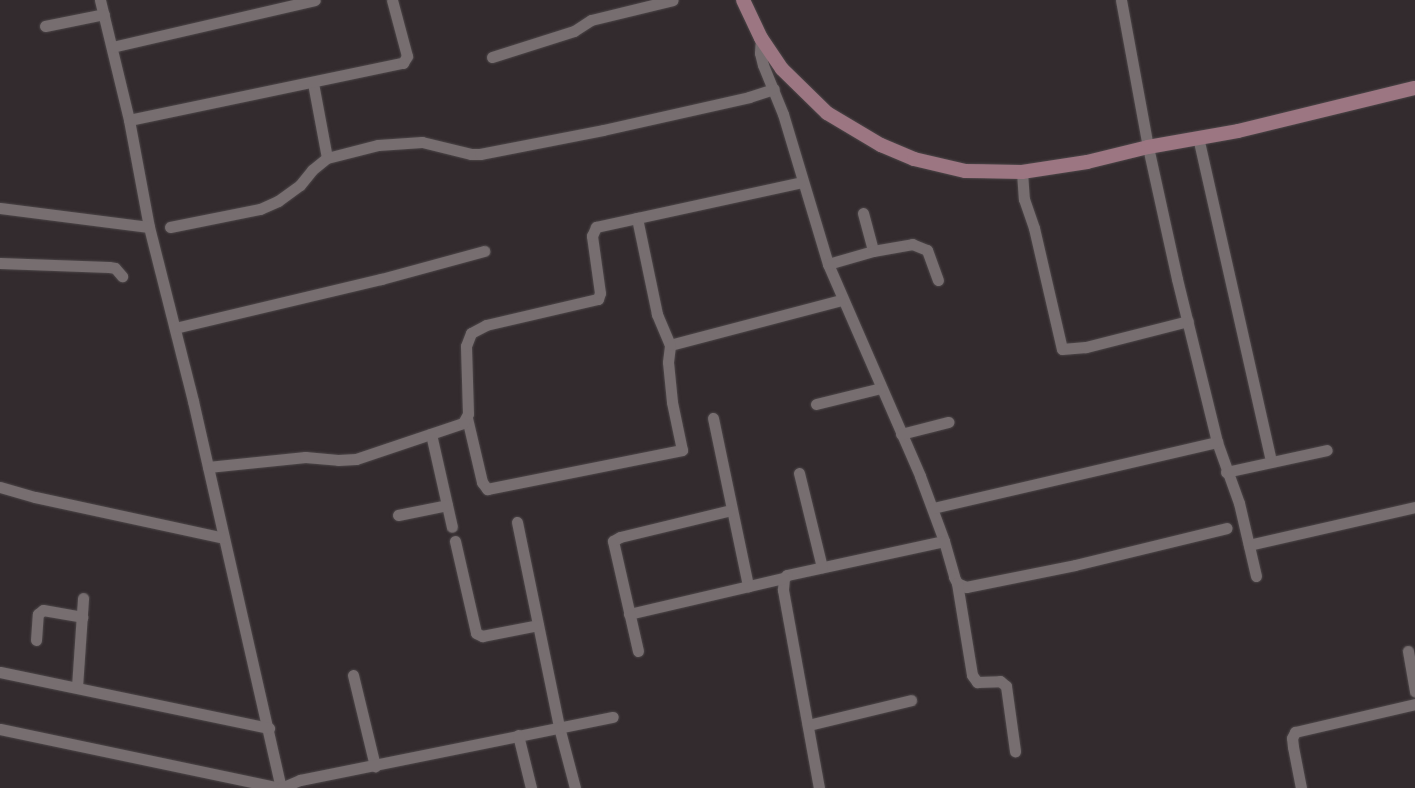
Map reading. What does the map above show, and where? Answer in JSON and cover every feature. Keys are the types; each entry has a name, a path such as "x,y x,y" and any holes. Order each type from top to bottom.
{"main road":[{"path":"743,0 761,38 782,69 827,113 862,135 914,159 936,166 965,171 1022,172 1087,162 1148,147 1238,130 1415,88"}],"street":[{"path":"100,0 129,120 148,227 175,328 269,728 281,788"},
{"path":"112,47 315,0"},
{"path":"129,120 389,68 406,61 406,51 392,0"},
{"path":"492,57 574,31 591,20 673,0"},
{"path":"1121,0 1148,147 1188,321 1217,442 1226,472 1239,503 1256,576"},
{"path":"46,26 104,14"},
{"path":"761,38 760,53 774,89 828,264 933,508 944,541 957,583 972,675 977,682 1000,681 1006,686 1015,751"},
{"path":"313,83 327,158"},
{"path":"170,227 260,209 278,201 300,185 312,170 327,158 378,145 422,142 471,154 480,154 603,130 749,97 774,89"},
{"path":"1198,137 1271,462"},
{"path":"1022,172 1024,199 1034,228 1062,349 1086,347 1188,321"},
{"path":"637,218 657,314 670,345 668,362 672,402 682,450 487,488 482,482 467,418 466,346 471,333 486,325 598,299 600,293 592,236 594,230 600,225 802,182"},
{"path":"0,208 148,227"},
{"path":"863,214 873,251"},
{"path":"828,264 901,244 920,246 928,250 938,280"},
{"path":"175,328 381,279 484,251"},
{"path":"0,263 109,267 115,268 122,276"},
{"path":"670,345 842,300"},
{"path":"816,404 881,388"},
{"path":"208,468 305,457 338,460 356,458 464,423 467,418"},
{"path":"713,418 748,586"},
{"path":"901,434 948,422"},
{"path":"431,434 452,527"},
{"path":"933,508 1217,442"},
{"path":"1226,472 1327,450"},
{"path":"799,473 822,568"},
{"path":"0,487 224,538"},
{"path":"398,515 447,505"},
{"path":"1250,545 1415,508"},
{"path":"638,651 613,541 620,536 732,510"},
{"path":"517,522 559,727 575,788"},
{"path":"957,583 966,587 1074,565 1227,528"},
{"path":"629,614 784,578 787,575 944,541"},
{"path":"455,542 476,633 482,636 538,625"},
{"path":"784,578 783,590 819,788"},
{"path":"77,687 84,598"},
{"path":"36,640 38,614 43,610 82,617"},
{"path":"1408,651 1415,691"},
{"path":"0,672 269,728"},
{"path":"354,676 375,766"},
{"path":"808,724 911,700"},
{"path":"1298,787 1292,738 1295,732 1415,704"},
{"path":"0,729 281,788 300,780 613,717"},
{"path":"518,735 532,788"}]}
